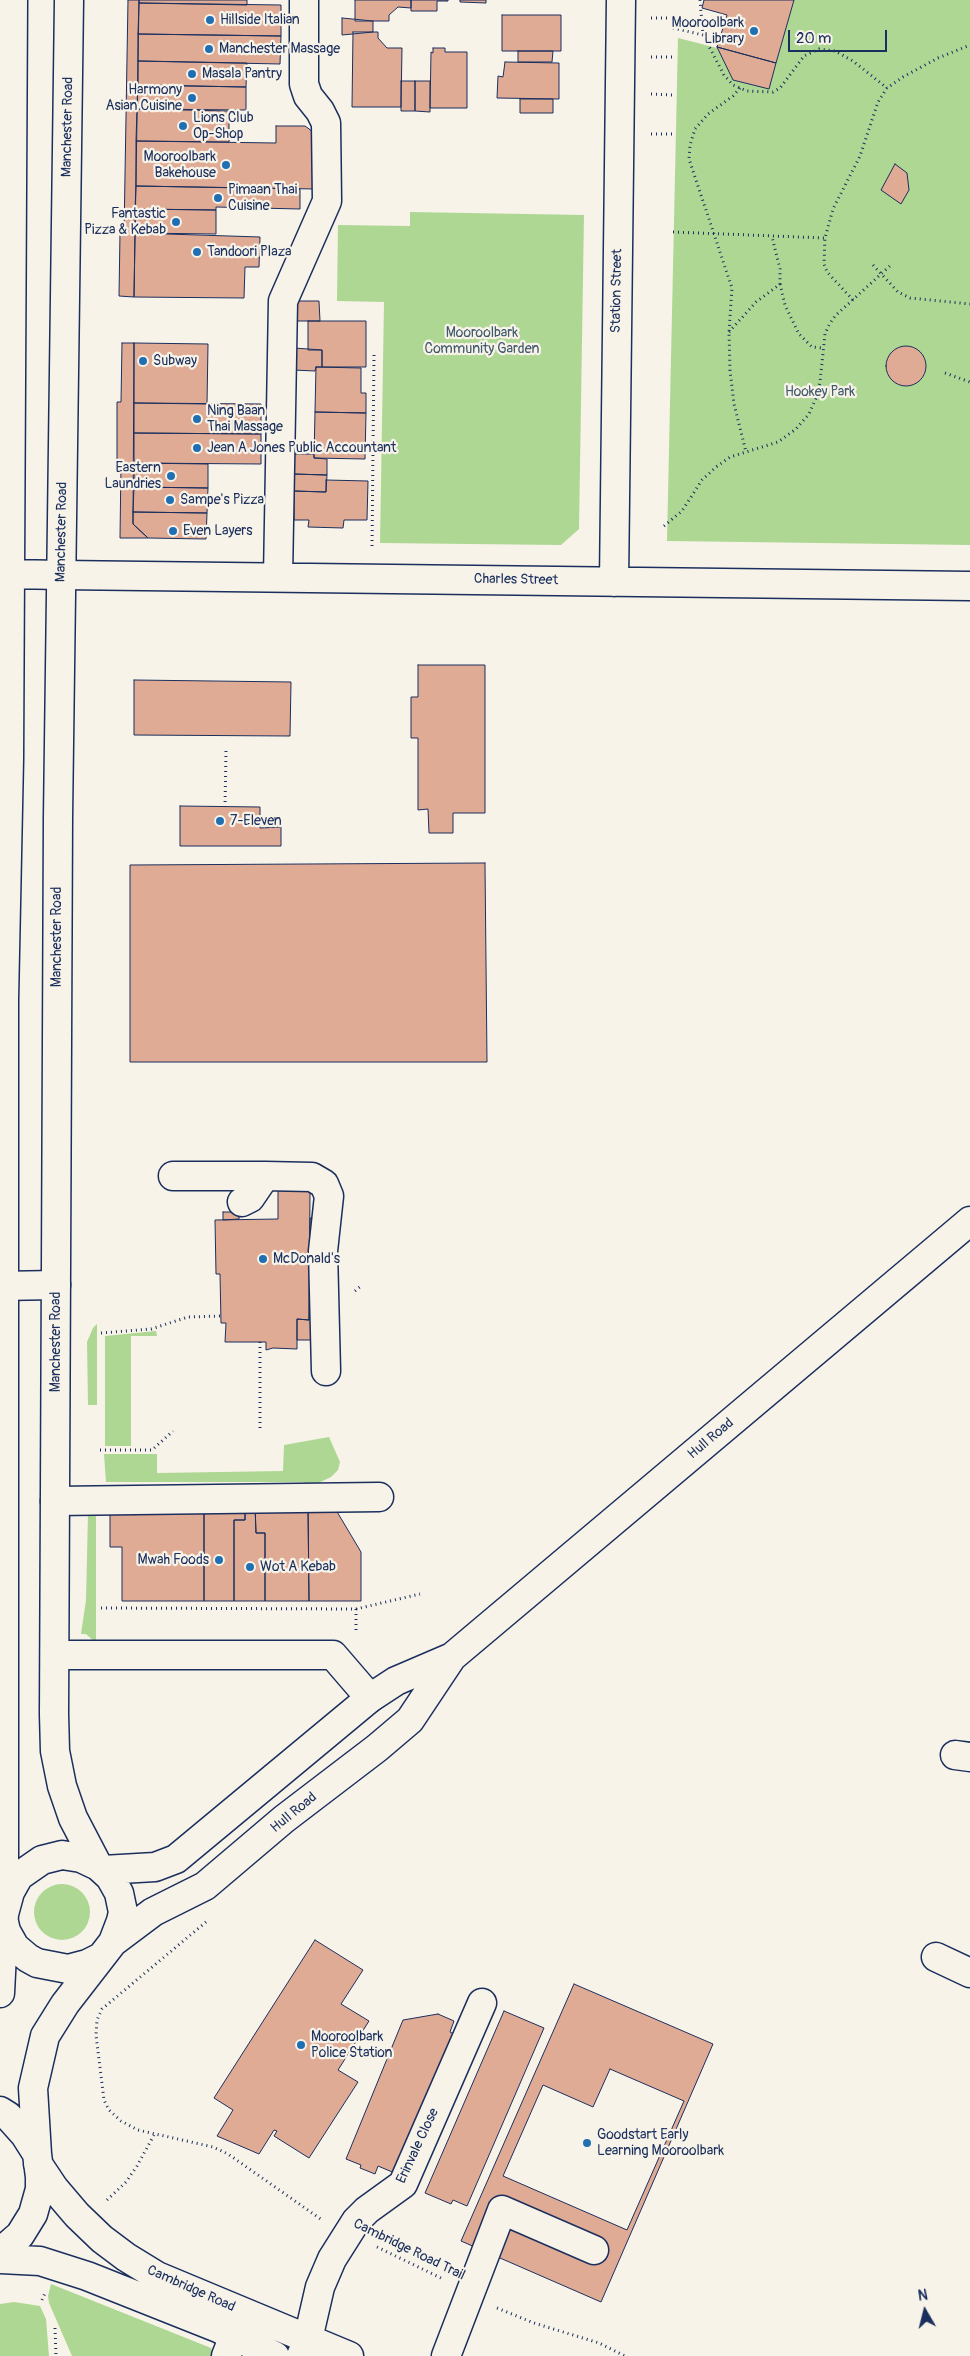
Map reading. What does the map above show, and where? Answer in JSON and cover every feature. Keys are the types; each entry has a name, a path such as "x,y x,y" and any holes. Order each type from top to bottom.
{"main road":[{"path":"4,1918 2,1286 4,759 9,574 5,229 12,0"},
{"name":"Manchester Road","path":"69,0 58,817 55,1751 62,1786 73,1818 100,1868"},
{"path":"278,577 283,300 327,202 326,122 308,96 304,84 304,0"},
{"name":"Station Street","path":"614,582 621,0"},
{"name":"Charles Street","path":"9,574 970,586"},
{"path":"172,1176 312,1176 324,1184 329,1196 323,1251 326,1371"},
{"path":"242,1202 250,1198 265,1176"},
{"name":"Hull Road","path":"4,1918 6,1931 15,1947 37,1963 68,1969 88,1964 153,1912 198,1891 234,1863 284,1819 410,1720 452,1657 970,1221"},
{"path":"2,1286 56,1286"},
{"path":"55,1501 379,1497"},
{"path":"55,1655 333,1655 370,1698"},
{"name":"Hull Road","path":"100,1868 148,1868 164,1864 184,1854 370,1698 396,1681 452,1657"},
{"path":"209,1834 234,1863"},
{"name":"Hull Road","path":"0,1993 4,1918 10,1892 18,1876 42,1860 62,1856 72,1856 90,1861 100,1868 115,1885 122,1903 121,1921 107,1950 65,2004 45,2036 33,2088 40,2189 34,2214 20,2235 0,2252"},
{"path":"936,1957 970,1973"},
{"name":"Erinvale Close","path":"304,2348 320,2287 332,2260 349,2233 367,2210 403,2184 482,2003"},
{"name":"Cambridge Road","path":"0,2111 18,2125 54,2188 77,2215 102,2239 126,2257 157,2276 235,2335 349,2356"},
{"path":"446,2356 502,2210 594,2250"},
{"name":"Cambridge Road","path":"0,2259 28,2260 56,2265 235,2335 275,2356"}],"path":[{"path":"700,0 703,35 724,75 740,88 760,93 773,92 780,88 793,68 804,56 819,49 835,51 853,60 888,88"},
{"path":"643,18 673,18"},
{"path":"673,28 703,35"},
{"path":"853,300 827,272 824,264 825,238 833,209 860,156 872,117 888,88 938,58 970,45"},
{"path":"643,56 673,57"},
{"path":"740,88 733,96 708,114 695,129 690,145 689,159 712,234 728,272 732,288 729,332 734,404 746,452"},
{"path":"642,94 673,95"},
{"path":"642,133 673,134"},
{"path":"673,232 825,238"},
{"path":"772,237 780,269 780,284 785,305 799,334 812,347 824,348"},
{"path":"664,526 682,511 702,480 730,457 778,442 796,429 808,414 820,382 825,334 829,325 835,316 892,264"},
{"path":"873,265 898,292 910,298 970,304"},
{"path":"729,332 756,302 780,284"},
{"path":"372,546 374,355"},
{"path":"945,374 970,382"},
{"path":"225,806 226,750"},
{"path":"101,1333 150,1329 188,1317 221,1316"},
{"path":"260,1342 260,1430"},
{"path":"100,1450 152,1450 173,1431"},
{"path":"101,1608 356,1609 420,1594"},
{"path":"356,1609 356,1640"},
{"name":"Cambridge Road Trail","path":"208,1921 102,2009 97,2020 96,2035 104,2100 109,2110 121,2121 138,2130 196,2143 228,2154 249,2167 301,2207 509,2314 599,2343 625,2356"},
{"path":"55,2328 56,2356"}],"green space":[{"name":"Hookey Park","path":"794,0 970,0 970,545 667,541 678,38 776,63"},
{"name":"Mooroolbark Community Garden","path":"410,212 584,215 579,529 561,545 380,543 384,302 337,301 338,225 410,226"},
{"path":"97,1324 97,1405 88,1405 87,1342 93,1328"},
{"path":"156,1331 157,1336 131,1336 131,1446 105,1446 105,1336"},
{"path":"329,1437 340,1462 338,1470 331,1477 312,1486 303,1482 106,1482 104,1454 157,1454 157,1473 283,1471 284,1445"},
{"path":"96,1507 96,1643 86,1634 81,1634 86,1600 88,1513"},
{"path":"56,1884 68,1884 82,1892 90,1906 88,1923 82,1932 68,1940 56,1940 46,1935 39,1928 34,1918 34,1906 39,1896 46,1889"},
{"path":"51,2284 211,2348 213,2354 212,2356 72,2356 49,2303 48,2296"},
{"path":"14,2302 40,2306 46,2319 49,2356 0,2356 0,2304"}],"building":[{"path":"128,0 139,0 134,297 119,296 120,233 124,234"},
{"path":"139,0 247,0 247,5 139,3"},
{"path":"355,0 411,0 411,8 398,7 389,15 389,21 355,21"},
{"path":"411,0 448,1 437,1 437,11 411,11"},
{"path":"460,0 486,0 486,3 460,2"},
{"name":"Mooroolbark Library","path":"704,0 794,0 776,63 717,47 727,15 702,8"},
{"name":"Hillside Italian","path":"139,3 281,5 281,36 138,34"},
{"path":"502,15 561,15 561,51 502,51"},
{"path":"342,18 373,21 373,32 342,35"},
{"path":"353,32 378,32 378,38 387,48 402,48 401,107 352,107"},
{"name":"Manchester Massage","path":"138,34 281,36 280,64 138,61"},
{"path":"717,47 776,63 769,89 733,80"},
{"path":"433,48 445,48 445,52 467,52 467,108 430,108 431,52 433,53"},
{"path":"518,51 553,51 552,62 518,62"},
{"name":"Masala Pantry","path":"138,61 247,63 246,87 138,85"},
{"path":"505,62 559,63 559,99 497,98 498,76 503,77"},
{"path":"401,81 415,81 415,111 401,111"},
{"path":"415,81 430,81 430,112 415,111"},
{"name":"Harmony Asian Cuisine","path":"138,85 246,87 246,110 137,109"},
{"path":"520,99 553,99 553,113 520,113"},
{"name":"Lions Club Op-Shop","path":"137,109 229,111 229,142 136,141"},
{"name":"Mooroolbark Bakehouse","path":"276,126 305,126 316,134 316,189 136,186 136,141 276,143"},
{"path":"895,164 907,173 909,190 901,204 881,190"},
{"name":"Pimaan Thai Cuisine","path":"136,186 300,189 300,209 216,207 216,210 135,209"},
{"name":"Fantastic Pizza & Kebab","path":"135,209 216,210 216,234 135,233"},
{"name":"Tandoori Plaza","path":"135,233 260,237 259,267 245,267 244,298 134,297"},
{"path":"294,301 319,301 320,321 293,321"},
{"path":"308,321 366,321 366,367 322,367 322,350 308,350"},
{"path":"122,343 134,343 133,524 148,538 120,538 121,463 117,463 117,402 121,402"},
{"path":"134,343 208,344 207,404 134,403"},
{"path":"910,346 917,349 923,355 926,366 925,374 917,383 910,386 902,386 895,383 887,374 886,362 889,355 898,347"},
{"path":"294,348 322,350 322,367 316,367 315,371 293,370"},
{"path":"316,367 361,368 361,393 366,393 366,413 315,412"},
{"name":"Ning Baan Thai Massage","path":"134,403 261,404 261,434 134,433"},
{"path":"315,412 366,413 365,459 314,458"},
{"name":"Jean A Jones Public Accountant","path":"134,433 261,434 261,464 134,463"},
{"path":"293,454 314,454 314,458 327,459 327,475 293,474"},
{"name":"Eastern Laundries","path":"134,463 208,464 208,488 134,487"},
{"path":"293,474 327,475 326,492 294,491 292,493"},
{"path":"326,480 368,481 367,520 344,520 343,528 308,527 309,520 294,520 294,491 326,492"},
{"name":"Sampe's Pizza","path":"134,487 208,488 207,513 133,512"},
{"name":"Even Layers","path":"133,512 207,513 206,539 148,538 133,524"},
{"path":"418,665 485,665 485,813 453,813 453,833 429,833 428,809 418,810 418,738 411,738 411,697 418,697"},
{"path":"134,680 291,682 290,736 134,735"},
{"name":"7-Eleven","path":"180,806 260,807 260,828 281,827 281,846 180,846"},
{"path":"485,863 487,1062 130,1062 130,865"},
{"name":"McDonald's","path":"278,1187 305,1187 310,1192 309,1320 297,1319 297,1349 273,1348 266,1350 266,1342 225,1342 226,1323 221,1323 220,1274 216,1274 215,1220 278,1219"},
{"path":"223,1212 239,1212 239,1219 223,1220"},
{"path":"319,1217 321,1340 297,1340 297,1319 309,1320 310,1218"},
{"path":"110,1505 204,1505 204,1601 122,1601 122,1547 110,1547"},
{"name":"Mwah Foods","path":"204,1505 245,1505 245,1520 234,1520 234,1601 204,1601"},
{"name":"Wot A Kebab","path":"245,1505 255,1505 256,1533 265,1533 265,1601 234,1601 234,1520 245,1520"},
{"path":"255,1505 308,1506 309,1601 265,1601 265,1533 256,1533"},
{"path":"333,1505 361,1552 361,1601 309,1601 308,1506"},
{"name":"Mooroolbark Police Station","path":"315,1940 363,1970 341,2004 369,2021 338,2070 358,2082 309,2158 274,2136 277,2131 274,2130 259,2154 217,2136 233,2110 214,2098"},
{"name":"Goodstart Early Learning Mooroolbark","path":"574,1984 713,2044 601,2302 461,2241"},
{"path":"504,2011 544,2028 467,2206 453,2200 451,2204 425,2193"},
{"path":"438,2014 454,2021 450,2032 454,2034 397,2174 378,2166 375,2174 360,2168 361,2165 346,2159 403,2020"},
{"name":"Goodstart Early Learning Mooroolbark","path":"610,2069 684,2101 627,2230 503,2176 543,2085 593,2107"}],"place":[{"name":"Hillside Italian","path":"210,20"},
{"name":"Mooroolbark Library","path":"754,31"},
{"name":"Manchester Massage","path":"209,49"},
{"name":"Masala Pantry","path":"192,74"},
{"name":"Harmony Asian Cuisine","path":"192,98"},
{"name":"Lions Club Op-Shop","path":"183,126"},
{"name":"Mooroolbark Bakehouse","path":"226,165"},
{"name":"Pimaan Thai Cuisine","path":"218,198"},
{"name":"Fantastic Pizza & Kebab","path":"176,222"},
{"name":"Tandoori Plaza","path":"197,252"},
{"name":"Subway","path":"143,361"},
{"name":"Ning Baan Thai Massage","path":"197,419"},
{"name":"Jean A Jones Public Accountant","path":"197,448"},
{"name":"Eastern Laundries","path":"171,476"},
{"name":"Sampe's Pizza","path":"170,500"},
{"name":"Even Layers","path":"173,531"},
{"name":"7-Eleven","path":"220,821"},
{"name":"McDonald's","path":"263,1259"},
{"name":"Mwah Foods","path":"219,1560"},
{"name":"Wot A Kebab","path":"250,1567"},
{"name":"Mooroolbark Police Station","path":"301,2045"},
{"name":"Goodstart Early Learning Mooroolbark","path":"587,2143"}]}
